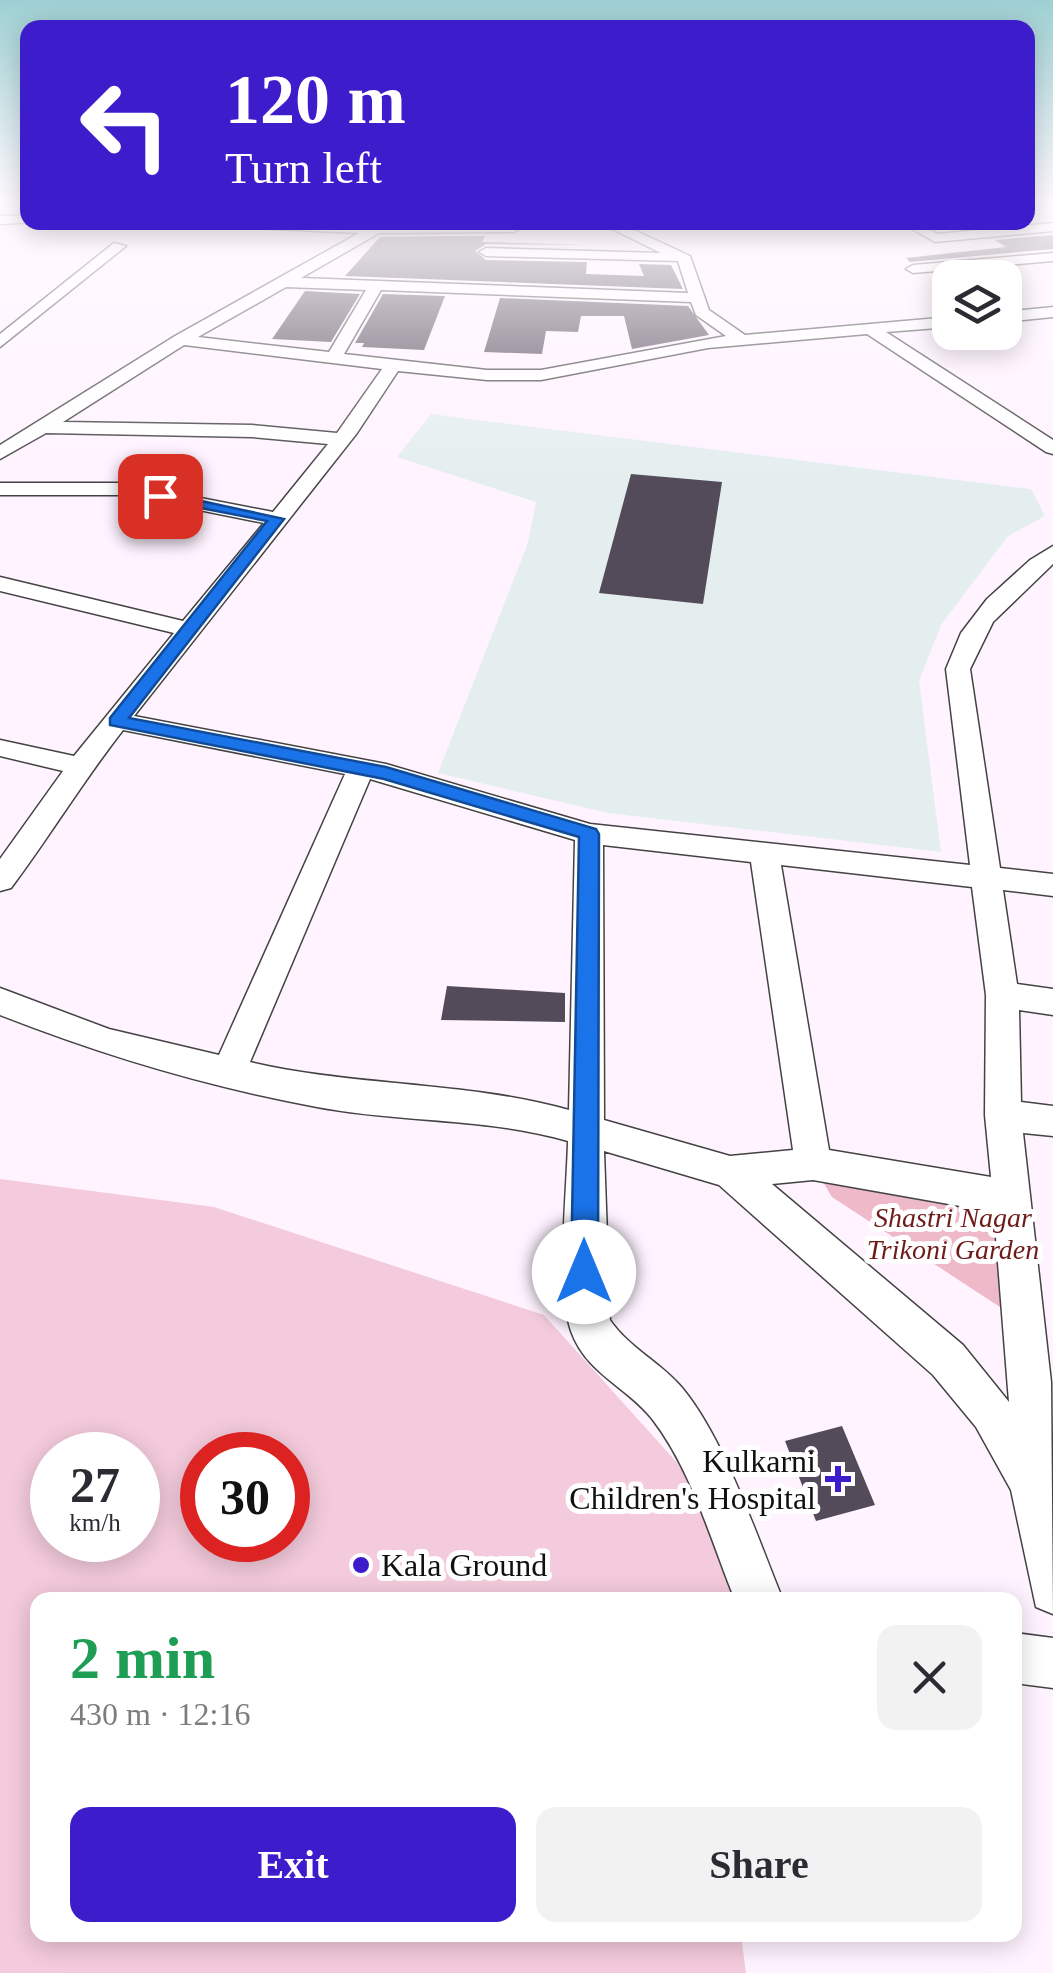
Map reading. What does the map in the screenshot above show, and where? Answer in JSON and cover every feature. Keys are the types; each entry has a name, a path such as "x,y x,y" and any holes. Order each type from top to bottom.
{"street":[{"path":"0,342 58,295"},
{"path":"0,453 261,295"},
{"path":"332,359 371,295"},
{"path":"619,295 697,298"},
{"path":"696,295 709,319 742,340"},
{"path":"1022,315 1052,311"},
{"path":"181,340 487,375 541,375 742,340 932,324"},
{"path":"870,330 1052,454"},
{"path":"0,880 43,826 80,766 340,439 393,365"},
{"path":"41,427 252,431 340,439"},
{"path":"0,489 124,489 276,519"},
{"path":"1053,553 1008,588 966,641 958,669 1002,995 1003,1115 1012,1198 1042,1384 1032,1484 1053,1590"},
{"path":"0,584 188,630"},
{"path":"117,722 361,768 589,834 1053,885"},
{"path":"0,748 80,766"},
{"path":"229,1072 361,768"},
{"path":"589,834 584,1272 590,1326 609,1355 666,1401 690,1436 756,1592"},
{"path":"765,855 813,1164"},
{"path":"1002,995 1053,1002"},
{"path":"1,1002 105,1042 319,1093 525,1112 730,1172 813,1164 1012,1198"},
{"path":"1003,1115 1053,1120"},
{"path":"730,1172 948,1360 991,1412 1032,1484"},
{"path":"1022,1659 1053,1663"}],"shaded area":[{"path":"431,414 1031,489 1045,516 1008,536 941,625 919,681 941,852 608,813 438,773 528,543 536,502 397,457"},
{"name":"Kala Ground","path":"0,1179 214,1207 544,1315 681,1467 733,1590 30,1592 30,1942 742,1942 746,1973 0,1973"}],"green space":[{"name":"Shastri Nagar Trikoni Garden","path":"839,1179 933,1195 979,1208 988,1216 1001,1241 1006,1311 832,1197 823,1182"}],"building":[{"path":"302,295 359,295 331,342 272,339"},
{"path":"382,295 445,296 424,350 362,347 364,343 355,343"},
{"path":"500,298 688,306 709,335 632,349 624,316 581,316 578,332 546,331 542,354 484,352"},
{"path":"631,474 722,482 703,604 599,593"},
{"path":"447,986 565,993 565,1022 441,1020"},
{"path":"842,1426 875,1505 816,1521 785,1441"}],"place":[{"name":"Kulkarni Children's Hospital","path":"838,1479"},
{"name":"Kala Ground","path":"361,1565"}],"route":[{"path":"160,496 276,519 117,722 386,773 589,834 584,1272"}]}
